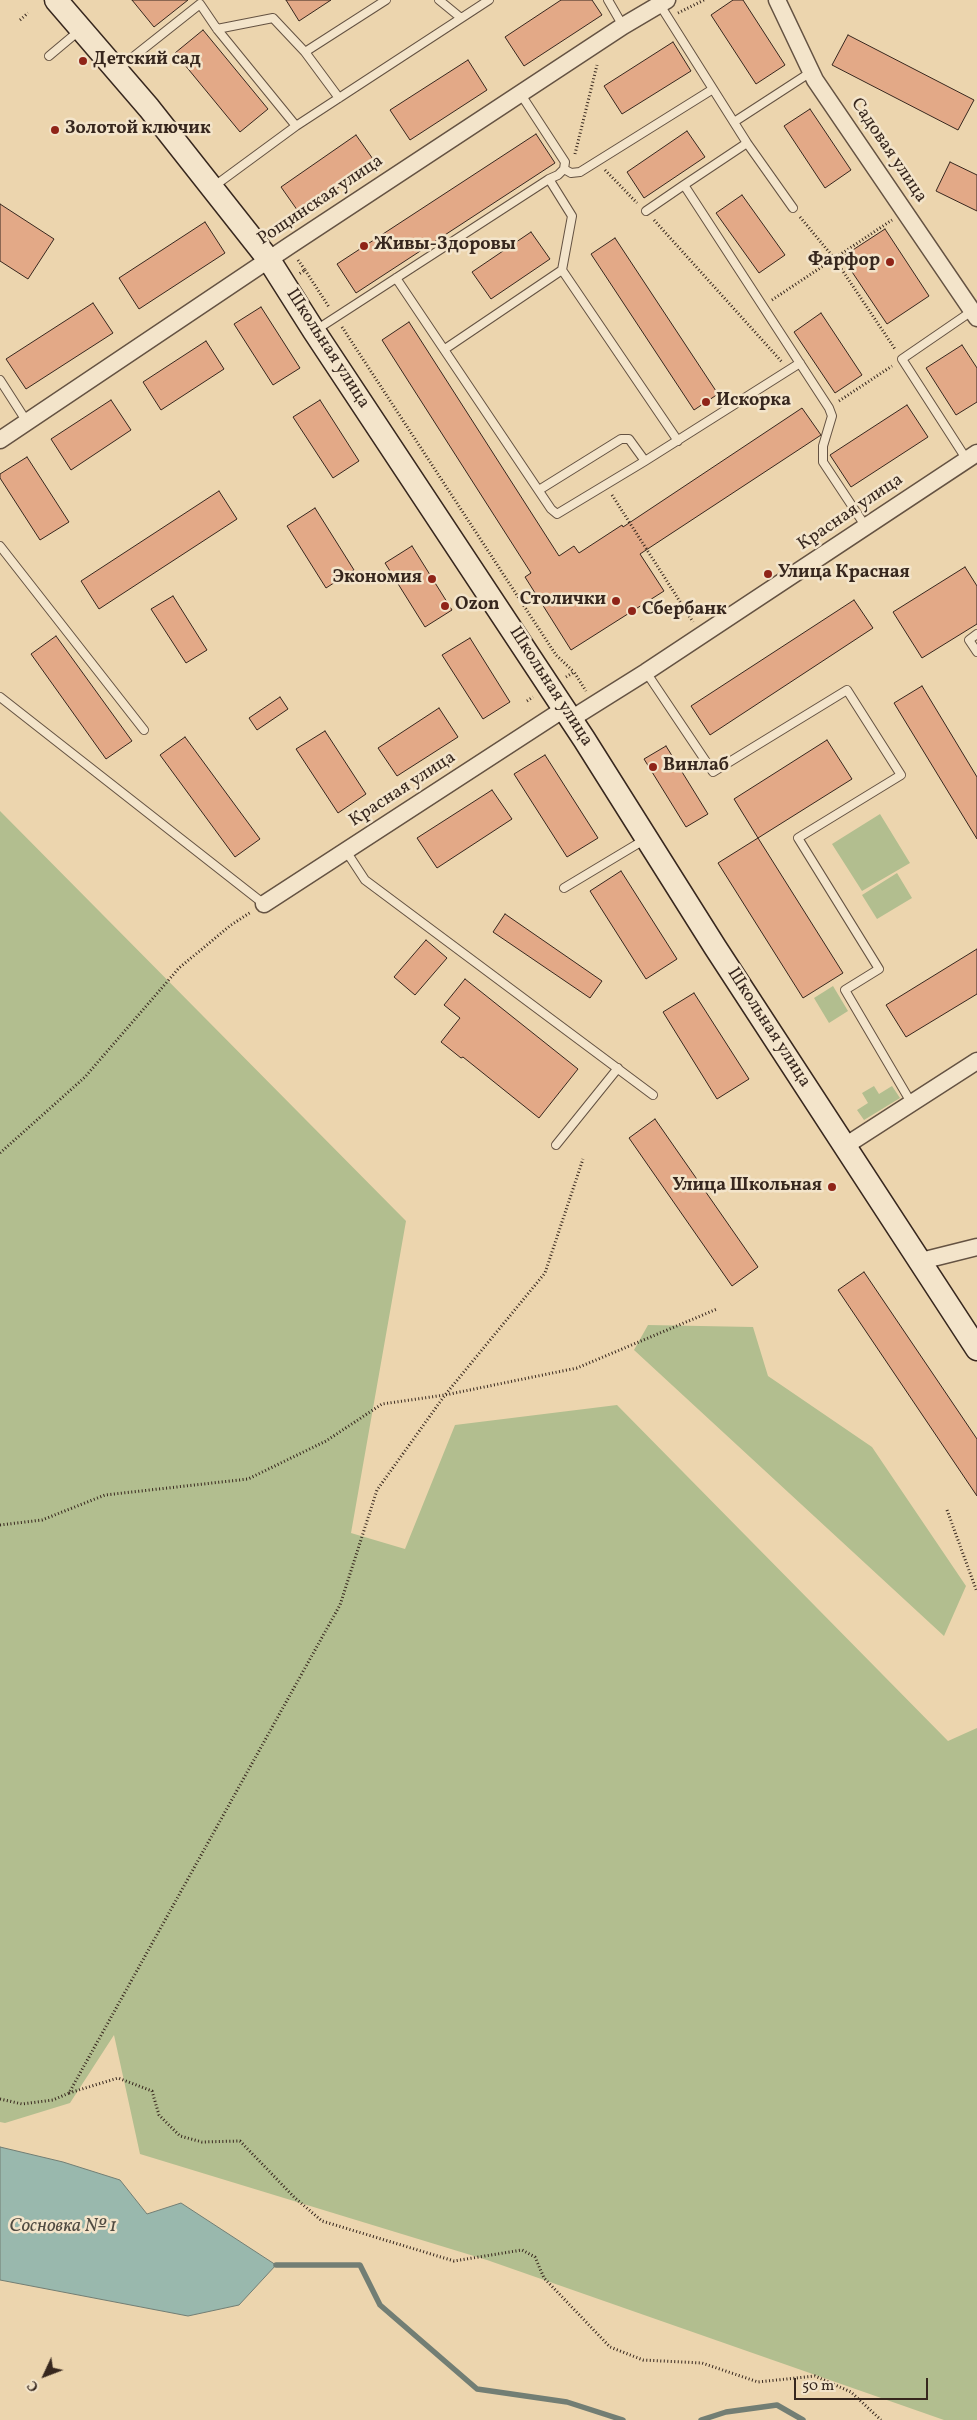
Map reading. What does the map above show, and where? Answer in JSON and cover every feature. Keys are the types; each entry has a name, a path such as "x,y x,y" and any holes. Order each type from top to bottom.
{"street":[{"name":"Школьная улица","path":"56,0 116,70 270,260 314,331 567,714 977,1348"},
{"name":"Садовая улица","path":"777,0 811,72 975,314"},
{"name":"Рощинская улица","path":"0,440 520,93 663,2"},
{"name":"Красная улица","path":"264,904 567,714 646,672 972,456"},
{"path":"845,1146 977,1061"},
{"path":"921,1261 977,1247"}],"lane":[{"path":"305,52 386,0"},
{"path":"439,0 461,18"},
{"path":"212,187 296,126 488,0"},
{"path":"608,0 623,26"},
{"path":"116,70 199,2 217,29 296,126"},
{"path":"663,2 713,89 747,143 793,208"},
{"path":"217,29 273,18 305,52 339,98"},
{"path":"49,56 81,30"},
{"path":"734,122 811,72"},
{"path":"314,331 549,179 567,171 580,172 713,89"},
{"path":"520,93 565,162 567,171"},
{"path":"646,211 747,143"},
{"path":"549,179 572,216 562,270 678,441"},
{"path":"684,185 829,408 832,416 823,446 823,462 866,527"},
{"path":"445,349 562,270"},
{"path":"396,278 557,514 606,486 800,363"},
{"path":"972,456 902,359 975,314"},
{"path":"0,380 27,422"},
{"path":"539,490 620,439 629,439 646,461"},
{"path":"0,546 144,730"},
{"path":"977,634 969,640 977,652"},
{"path":"646,672 713,772 847,690 901,775 798,838 879,968 845,990 912,1104"},
{"path":"0,696 264,904"},
{"path":"564,888 646,838"},
{"path":"346,851 365,880 653,1095"},
{"path":"556,1144 618,1068"}],"path":[{"path":"20,20 28,13"},
{"path":"567,171 597,64"},
{"path":"596,162 646,211 789,370"},
{"path":"793,208 834,258 902,359 829,408"},
{"path":"763,306 904,211"},
{"path":"304,270 556,655 574,672"},
{"path":"606,486 700,635"},
{"path":"0,1153 85,1077 179,968 231,925 264,904"},
{"path":"69,2093 340,1605 377,1490 445,1395 545,1273 583,1159"},
{"path":"0,1525 42,1520 106,1495 248,1479 326,1441 382,1404 445,1395 577,1368 717,1309"},
{"path":"947,1510 977,1592"},
{"path":"0,2099 22,2104 52,2100 118,2078 152,2091 158,2115 180,2136 202,2142 240,2141 295,2198 322,2220 454,2260 522,2250 535,2257 544,2278 610,2347 643,2360 702,2363 758,2382 815,2376 851,2392 881,2420"}],"green space":[{"path":"0,811 406,1221 351,1533 405,1549 455,1425 617,1405 948,1741 977,1728 977,2420 944,2420 487,2260 140,2154 114,2035 70,2103 5,2123 0,2122"},
{"path":"880,814 910,863 862,891 832,844"},
{"path":"897,873 912,898 877,919 862,895"},
{"path":"833,986 848,1011 829,1023 814,998"},
{"path":"874,1086 879,1094 892,1086 900,1098 864,1120 857,1110 868,1103 862,1093"},
{"path":"648,1325 753,1327 768,1376 872,1447 966,1586 944,1636 634,1350"}],"water":[{"name":"Сосновка № 1","path":"0,2147 63,2162 120,2180 147,2214 181,2203 276,2265 239,2305 188,2316 0,2280"}],"building":[{"path":"132,0 188,0 154,27"},
{"path":"286,0 331,0 299,21"},
{"path":"561,0 592,0 602,15 524,66 505,37"},
{"path":"733,0 743,0 785,65 756,84 711,15"},
{"path":"203,30 268,109 240,132 175,53"},
{"path":"848,35 974,100 958,130 832,65"},
{"path":"673,42 691,71 622,114 604,86"},
{"path":"468,60 487,90 410,140 390,110"},
{"path":"810,109 851,170 825,188 784,126"},
{"path":"687,131 705,157 644,198 627,172"},
{"path":"536,134 555,163 356,293 337,264"},
{"path":"356,135 375,162 300,214 281,187"},
{"path":"950,162 977,175 977,211 936,191"},
{"path":"742,195 785,255 759,273 716,213"},
{"path":"0,204 54,239 28,279 0,261"},
{"path":"205,222 225,253 139,309 119,278"},
{"path":"885,229 929,296 887,324 842,257"},
{"path":"531,232 550,259 491,299 472,272"},
{"path":"615,238 718,394 694,410 591,254"},
{"path":"93,303 113,333 26,389 6,359"},
{"path":"261,307 300,368 273,385 234,324"},
{"path":"821,313 862,375 835,393 794,332"},
{"path":"409,322 559,556 574,546 579,553 622,525 623,527 802,408 821,435 640,554 664,591 571,650 525,577 531,573 382,340"},
{"path":"206,341 224,369 161,410 143,382"},
{"path":"962,345 977,368 977,402 956,415 926,368"},
{"path":"111,400 131,430 71,470 51,439"},
{"path":"320,400 359,461 333,478 293,417"},
{"path":"907,405 928,437 851,487 830,455"},
{"path":"27,457 69,522 40,540 0,478 0,474"},
{"path":"219,491 237,519 99,609 81,581"},
{"path":"315,508 354,570 326,588 287,526"},
{"path":"412,546 452,610 425,627 385,563"},
{"path":"965,567 977,586 977,624 922,658 893,612"},
{"path":"173,596 207,650 186,663 151,609"},
{"path":"854,600 873,628 710,735 691,706"},
{"path":"56,636 132,741 106,759 31,654"},
{"path":"470,638 510,702 483,719 442,655"},
{"path":"922,686 977,777 977,839 894,703"},
{"path":"280,697 288,709 257,730 249,718"},
{"path":"439,708 458,737 397,776 378,748"},
{"path":"325,731 366,794 338,813 296,749"},
{"path":"185,737 260,839 235,857 160,755"},
{"path":"827,740 852,779 758,838 734,799"},
{"path":"666,746 708,814 686,827 644,759"},
{"path":"545,755 598,838 567,857 514,774"},
{"path":"492,790 512,819 437,868 417,838"},
{"path":"758,838 843,973 803,998 718,863"},
{"path":"621,871 677,959 646,979 590,891"},
{"path":"505,914 602,981 590,998 493,932"},
{"path":"426,940 447,958 415,995 394,977"},
{"path":"977,949 977,994 906,1037 886,1005"},
{"path":"465,979 578,1069 539,1118 463,1057 461,1058 441,1042 460,1018 444,1005"},
{"path":"694,993 749,1079 717,1099 663,1012"},
{"path":"655,1119 758,1267 732,1286 629,1138"},
{"path":"864,1272 977,1439 977,1496 838,1290"}],"waterway":[{"path":"276,2265 360,2265 380,2305 477,2389 567,2402 623,2420"},
{"path":"701,2420 726,2412 777,2405 803,2420"}],"place":[{"name":"Детский сад","path":"83,61"},
{"name":"Золотой ключик","path":"55,130"},
{"name":"Живы-Здоровы","path":"364,246"},
{"name":"Фарфор","path":"890,262"},
{"name":"Искорка","path":"706,402"},
{"name":"Улица Красная","path":"768,574"},
{"name":"Экономия","path":"432,579"},
{"name":"Столички","path":"616,601"},
{"name":"Ozon","path":"445,606"},
{"name":"Сбербанк","path":"632,611"},
{"name":"Винлаб","path":"653,767"},
{"name":"Улица Школьная","path":"832,1187"}]}
